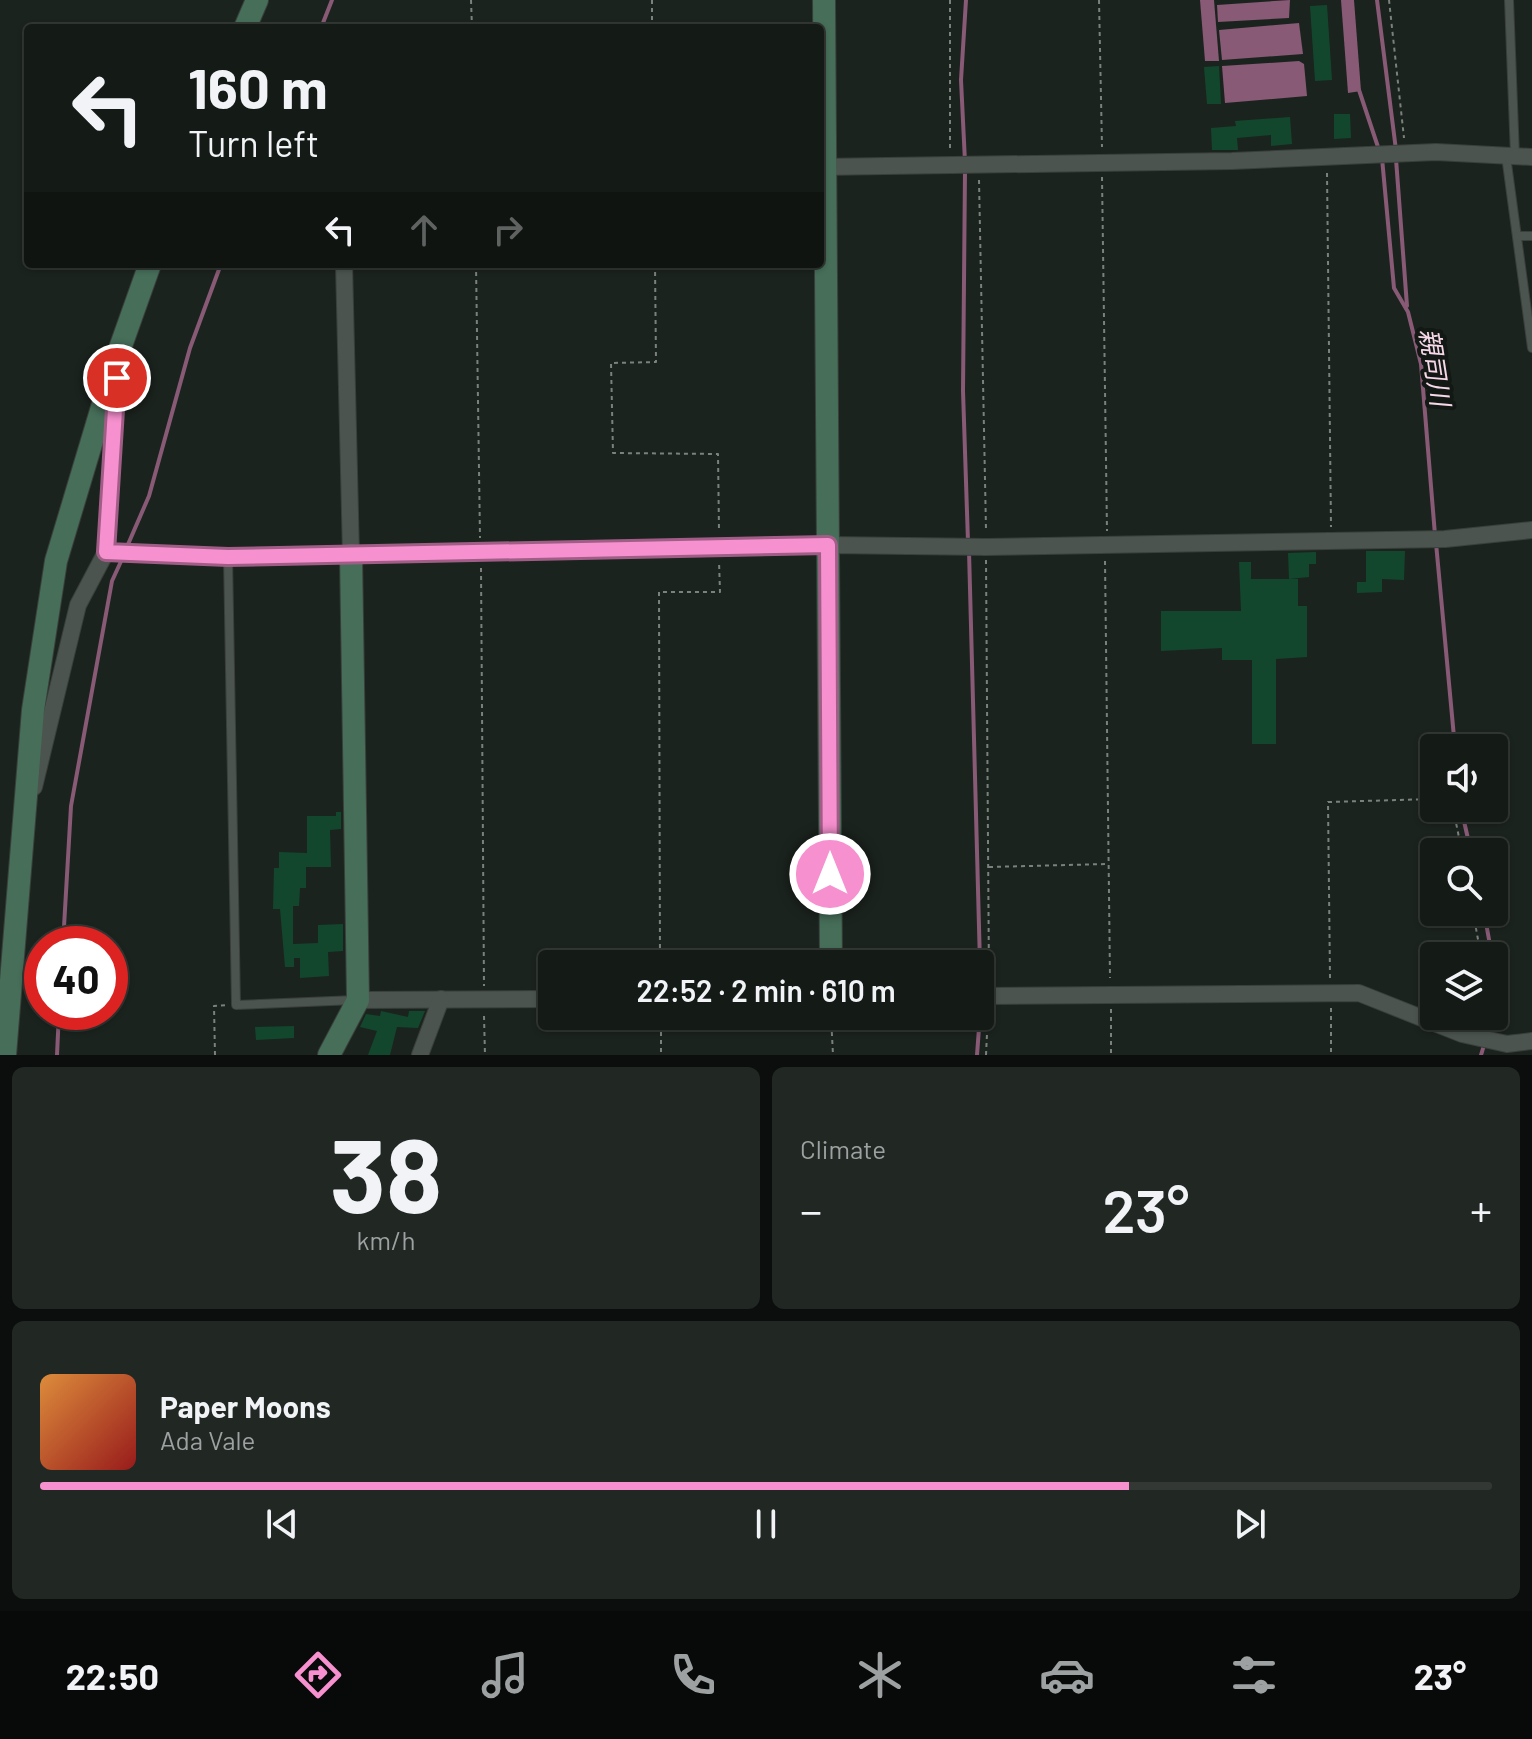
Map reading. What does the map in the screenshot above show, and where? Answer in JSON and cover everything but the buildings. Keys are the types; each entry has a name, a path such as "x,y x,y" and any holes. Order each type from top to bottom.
{"street":[{"path":"247,24 257,0"},
{"path":"824,0 824,24"},
{"path":"824,167 1406,153 1518,156"},
{"path":"824,243 831,950"},
{"path":"5,1055 33,710 56,561 118,354 149,268"},
{"path":"329,1055 358,1000 344,268"},
{"path":"22,831 78,605 106,552 115,451 118,354"},
{"path":"106,552 228,557 828,545 986,547 1445,539 1532,530"},
{"path":"994,996 1359,993 1462,1034 1507,1044 1532,1041"},
{"path":"420,1055 441,999"},
{"path":"358,1000 538,999"}],"lane":[{"path":"1509,0 1518,156 1518,236 1532,348"},
{"path":"1518,236 1532,236"},
{"path":"228,557 236,1005 358,1000"}],"path":[{"path":"471,0 472,24"},
{"path":"652,0 652,24"},
{"path":"950,0 950,166"},
{"path":"1099,0 1111,1055"},
{"path":"1389,0 1406,153"},
{"path":"1327,157 1331,540"},
{"path":"979,165 986,547 988,867 985,950"},
{"path":"476,268 485,1055"},
{"path":"655,268 656,362 611,363 613,453 718,454 720,592 659,592 660,950"},
{"path":"1331,1055 1328,802 1420,799"},
{"path":"988,867 1109,864"},
{"path":"215,1055 214,1006 236,1005"},
{"path":"661,1030 661,1055"},
{"path":"832,1030 833,1055"},
{"path":"985,1030 986,1055"}],"shaded area":[{"path":"1200,0 1214,0 1219,61 1205,61"},
{"path":"1290,0 1289,18 1218,22 1217,5"},
{"path":"1341,0 1354,0 1361,91 1348,93"},
{"path":"1299,23 1303,54 1222,60 1219,30"},
{"path":"1299,61 1304,64 1307,96 1225,103 1222,66"}],"waterway":[{"path":"323,24 332,0"},
{"path":"965,162 961,80 966,0"},
{"path":"1377,0 1396,150"},
{"name":"親司川","path":"1359,90 1379,150"},
{"name":"親司川","path":"1382,158 1394,288 1408,312 1421,364 1435,535"},
{"path":"1396,159 1407,306"},
{"path":"965,171 963,391 968,542"},
{"path":"126,549 149,496 190,348 220,268"},
{"name":"親司川","path":"1436,543 1454,734"},
{"path":"969,551 980,950"},
{"path":"64,926 71,806 112,581 123,557"},
{"name":"親司川","path":"1464,822 1468,838"},
{"name":"親司川","path":"1487,926 1489,942"},
{"path":"57,1055 58,1030"},
{"path":"977,1055 979,1030"},
{"name":"親司川","path":"1488,1034 1489,1030"},
{"name":"親司川","path":"1481,1055 1485,1042"}],"route":[{"path":"117,378 115,451 106,552 228,557 828,545 830,874"}]}
